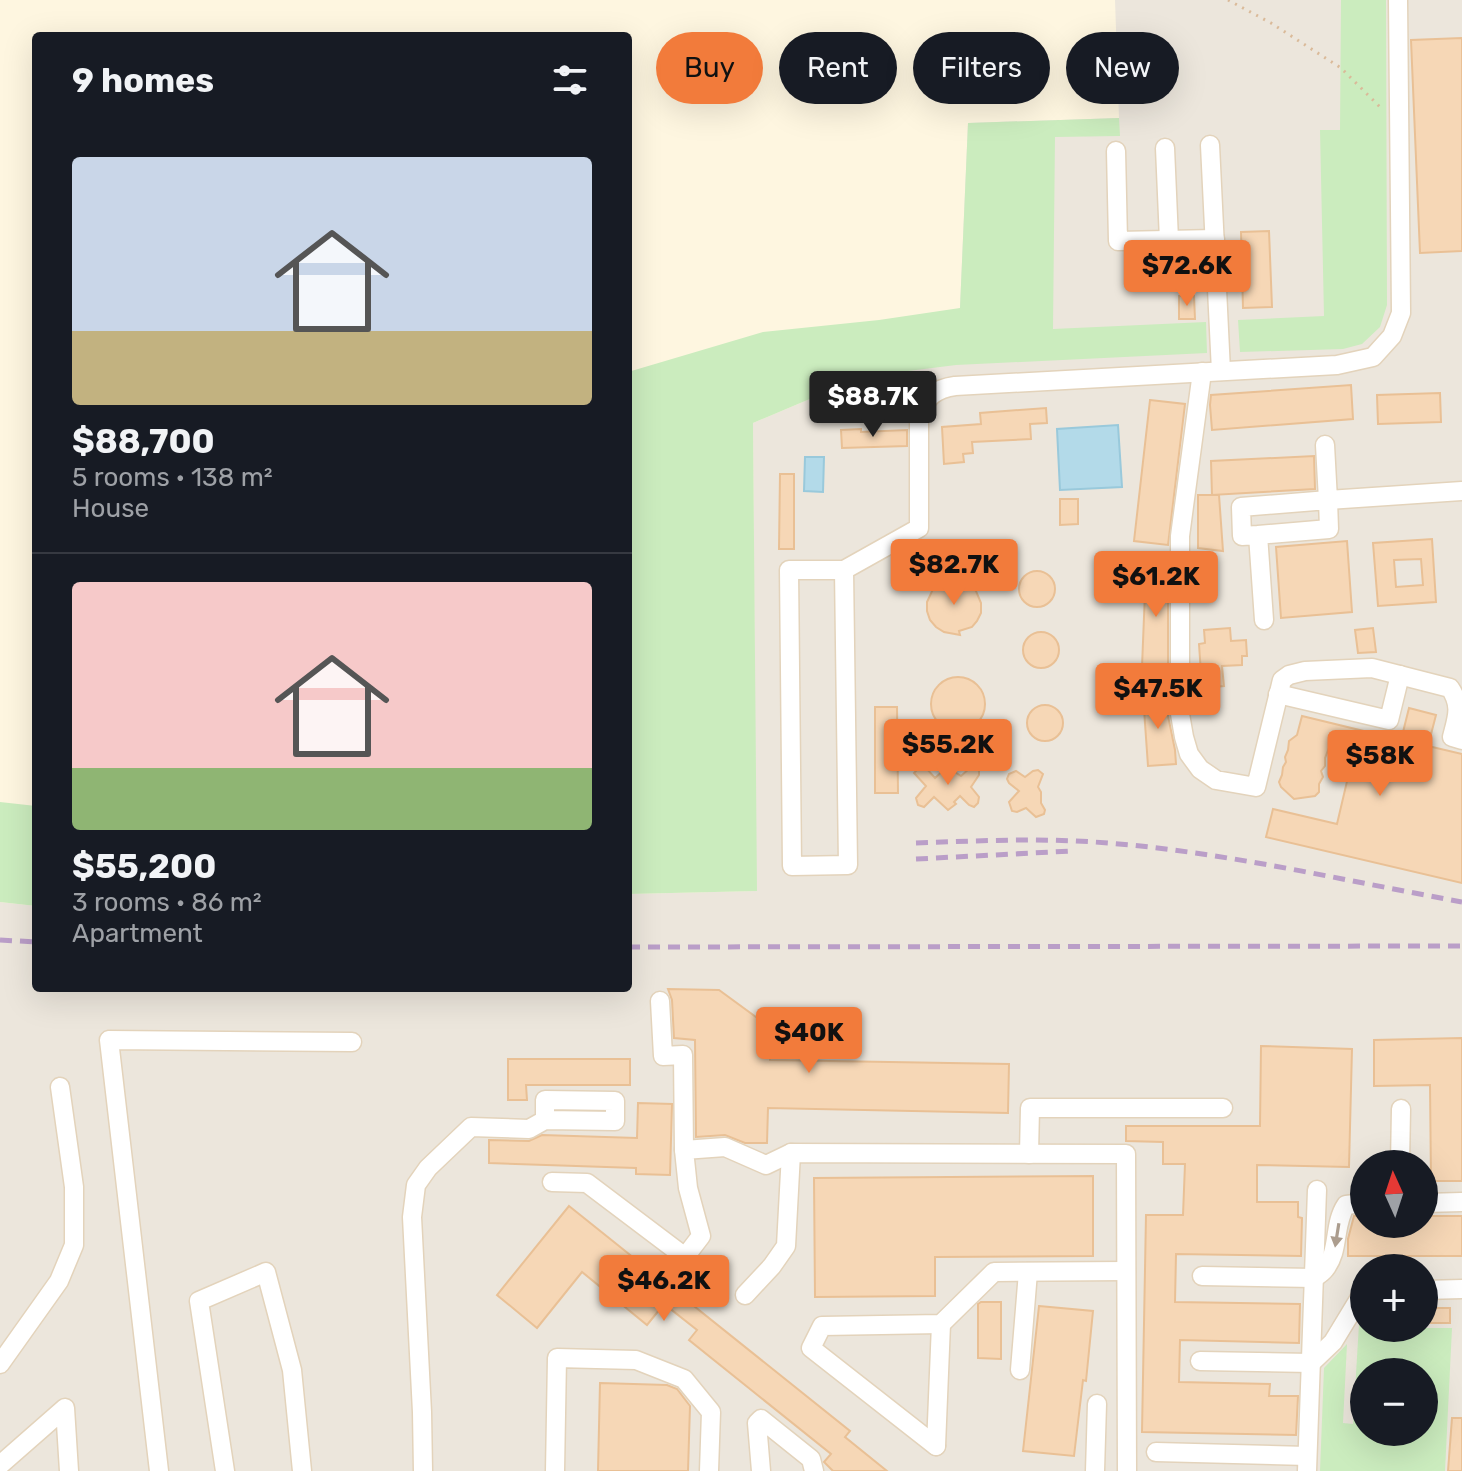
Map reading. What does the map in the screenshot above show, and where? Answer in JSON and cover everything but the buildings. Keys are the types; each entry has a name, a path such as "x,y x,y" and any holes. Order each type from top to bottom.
{"lane":[{"path":"844,570 848,865 792,866 789,570 844,570 919,528 919,415 931,396 942,388 1337,365 1373,357 1392,336 1401,313 1398,0"},
{"path":"1210,145 1221,371"},
{"path":"1165,148 1169,240"},
{"path":"1116,151 1118,241 1215,239"},
{"path":"1202,372 1181,526 1180,714 1189,754 1200,769 1216,780 1256,787 1282,680 1305,671 1372,668 1450,688 1457,699 1458,714 1452,737 1462,740"},
{"path":"1325,445 1328,500 1329,529 1242,536 1241,507 1328,500 1462,491"},
{"path":"1258,535 1264,620"},
{"path":"1278,694 1389,720 1400,675"},
{"path":"552,1182 587,1183 685,1257 701,1236 688,1188 684,1150 683,1055 663,1056 660,1001"},
{"path":"159,1471 109,1040 352,1042"},
{"path":"0,1364 59,1281 74,1245 74,1187 60,1087"},
{"path":"1029,1154 1030,1108 1223,1108"},
{"path":"1400,1150 1401,1109"},
{"path":"423,1471 412,1217 416,1185 428,1168 471,1127 529,1129 545,1120"},
{"path":"684,1150 725,1147 766,1165 791,1153 1126,1154 1127,1471"},
{"path":"745,1295 786,1246 791,1153"},
{"path":"1156,1452 1307,1463 1317,1190"},
{"path":"1438,1203 1462,1202"},
{"path":"1202,1276 1314,1278 1325,1269 1334,1250 1340,1214 1346,1205 1350,1205"},
{"path":"941,1324 822,1326 811,1348 936,1446 941,1324 994,1272 1126,1271"},
{"path":"225,1471 199,1301 266,1272 292,1370 302,1471"},
{"path":"1020,1370 1028,1272"},
{"path":"1438,1290 1462,1289"},
{"path":"1200,1361 1311,1363 1333,1342 1350,1314"},
{"path":"555,1471 557,1358 636,1360 684,1379 711,1412 709,1471"},
{"path":"1095,1471 1097,1404"},
{"path":"0,1465 65,1408 69,1471"},
{"path":"761,1471 757,1423 761,1419 811,1459 814,1471"}],"path":[{"path":"1228,0 1271,23 1341,68 1399,126"}],"shaded area":[{"path":"1115,0 1462,0 1462,1471 0,1471 0,902 32,906 32,992 632,992 632,894 756,891 753,423 857,379 900,372 960,308 968,123 1119,118 1119,104 1179,104 1179,32 1116,32"}],"green space":[{"path":"1341,0 1386,0 1387,305 1380,327 1362,344 1343,349 1240,352 1238,320 1324,316 1320,130 1340,130"},
{"path":"1119,118 1120,136 1055,137 1053,329 1206,322 1207,353 956,365 900,372 857,379 753,423 757,891 632,894 632,371 763,332 960,308 968,123"},
{"path":"0,802 32,806 32,906 0,902"},
{"path":"1438,1328 1452,1328 1445,1471 1320,1471 1324,1368 1347,1344 1343,1423 1350,1424 1350,1446 1438,1446 1438,1358 1357,1358 1358,1342 1438,1342"}],"water":[{"path":"1118,425 1122,487 1060,490 1057,429"},
{"path":"805,457 824,457 823,492 804,491"}],"railway":[{"path":"916,843 1049,840 1140,846 1232,859 1462,902"},
{"path":"916,859 1072,851"},
{"path":"0,940 32,942"},
{"path":"632,947 1462,946"}]}
